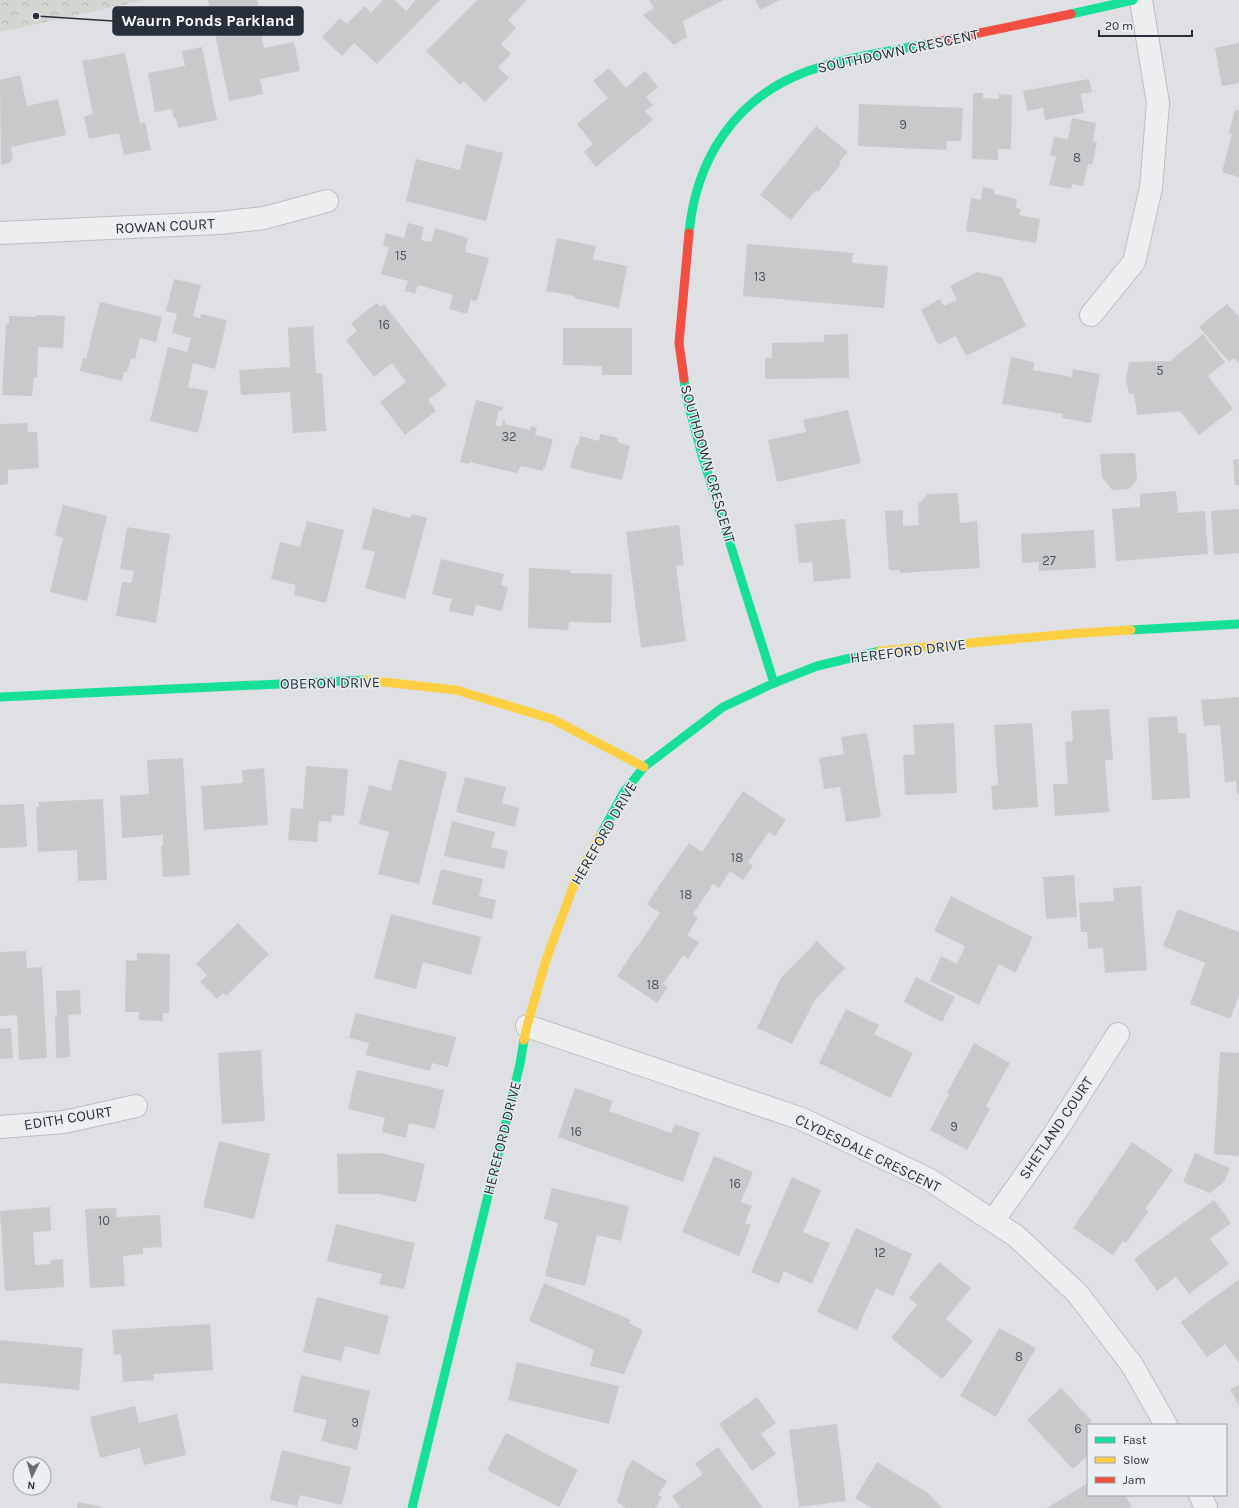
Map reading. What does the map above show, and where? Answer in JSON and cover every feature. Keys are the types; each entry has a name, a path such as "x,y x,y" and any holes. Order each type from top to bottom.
{"street":[{"name":"SOUTHDOWN CRESCENT","path":"774,683 700,448 686,395 680,343 691,212 701,176 716,144 742,111 771,88 808,71 856,58 1018,26 1133,0"},
{"path":"1091,315 1134,262 1151,188 1158,103 1141,0"},
{"name":"ROWAN COURT","path":"0,233 219,223 264,218 327,201"},
{"name":"HEREFORD DRIVE","path":"412,1508 518,1072 527,1026 546,960 576,879 624,792 644,767 723,707 774,683 817,666 874,652 1081,633 1239,624"},
{"name":"OBERON DRIVE","path":"0,697 212,686 375,681 456,690 552,719 644,767"},
{"name":"CLYDESDALE CRESCENT","path":"527,1026 802,1119 930,1180 1016,1236 1077,1293 1132,1365 1165,1424"},
{"name":"SHETLAND COURT","path":"993,1221 1055,1133 1118,1034"},
{"name":"EDITH COURT","path":"0,1127 64,1122 136,1106"},
{"path":"1200,1496 1206,1508"}],"green space":[{"path":"0,0 145,0 0,32"}],"building":[{"path":"208,0 257,0 259,9 257,10 264,48 294,42 300,71 260,79 263,94 229,101"},
{"path":"383,0 395,0 406,11 416,0 440,0 377,64 354,43 342,56 322,37 340,18 347,24 365,6 371,13"},
{"path":"477,0 526,1 508,20 516,28 501,44 511,54 498,67 509,78 485,102 463,81 460,85 426,51"},
{"path":"649,0 724,0 683,21 687,37 674,45 643,15 654,8"},
{"path":"755,0 780,0 760,10"},
{"path":"1239,43 1239,83 1222,86 1215,48"},
{"path":"202,47 217,120 178,128 172,109 155,112 148,73 185,66 182,51"},
{"path":"125,53 140,123 145,122 151,150 124,155 119,133 89,139 84,117 93,114 82,61"},
{"path":"609,68 626,88 645,71 658,87 646,97 653,105 645,111 653,120 596,167 584,152 593,144 577,124 608,98 593,81"},
{"path":"20,75 27,106 58,99 66,135 11,147 13,159 9,163 1,165 0,80"},
{"path":"1089,79 1092,92 1081,94 1084,113 1045,120 1043,108 1027,111 1023,91"},
{"path":"973,93 983,93 983,98 999,99 999,94 1012,95 1011,149 998,149 998,160 972,159"},
{"path":"859,104 963,108 961,141 947,141 946,150 858,146"},
{"path":"1235,110 1239,111 1239,177 1222,172 1232,134 1229,133"},
{"path":"1072,118 1096,123 1093,142 1097,142 1092,165 1088,164 1083,186 1072,184 1071,189 1049,185 1056,157 1050,155 1054,137 1068,139"},
{"path":"816,126 848,152 839,162 841,164 818,192 816,190 791,220 760,195"},
{"path":"466,144 503,153 486,221 406,201 416,159 460,170"},
{"path":"983,187 994,189 994,194 1017,199 1016,208 1021,209 1019,215 1040,219 1036,243 966,231 971,198 981,200"},
{"path":"408,223 424,227 421,240 431,242 435,228 468,238 465,252 489,258 477,301 471,300 467,314 449,309 453,295 418,285 415,294 405,291 408,281 381,274 389,247 383,246 386,233 404,238"},
{"path":"557,238 596,246 593,259 627,266 619,308 574,298 574,296 546,291"},
{"path":"747,244 853,253 852,263 888,266 884,308 743,296"},
{"path":"977,272 1002,277 1026,326 966,356 956,336 938,345 921,310 940,299 944,306 957,300 950,286"},
{"path":"174,279 201,285 193,316 200,319 201,314 227,320 215,369 193,363 188,387 208,391 198,433 150,421 168,347 187,352 191,338 172,333 177,314 166,311"},
{"path":"100,302 162,317 156,342 140,338 135,359 131,358 127,372 124,372 122,381 80,371 83,358 86,359"},
{"path":"377,303 380,307 384,304 447,385 428,400 436,411 405,435 380,402 406,382 392,363 374,377 346,340 357,331 351,323"},
{"path":"1227,304 1238,316 1239,315 1239,364 1234,358 1229,362 1199,327"},
{"path":"37,315 65,316 63,348 38,347 37,378 34,377 32,396 2,395 6,324 9,324 9,316 36,317"},
{"path":"313,326 316,373 322,373 326,431 293,433 290,392 241,395 239,370 290,367 288,328"},
{"path":"563,328 632,328 632,375 602,375 602,366 563,365"},
{"path":"848,334 849,378 765,379 765,358 772,358 772,343 824,342 824,335"},
{"path":"1203,334 1225,362 1208,376 1233,409 1199,435 1180,411 1137,415 1134,393 1129,394 1126,379 1129,362 1170,361"},
{"path":"1011,357 1034,362 1033,370 1072,377 1073,369 1100,374 1091,423 1062,418 1063,414 1002,404"},
{"path":"476,400 503,407 502,411 499,411 495,425 501,427 503,420 506,421 505,424 530,430 531,426 537,428 535,435 553,439 543,471 521,466 517,473 469,462 469,464 460,462"},
{"path":"848,410 861,463 777,482 768,440 806,432 803,420"},
{"path":"27,423 28,432 37,432 39,468 8,470 8,484 0,485 0,424"},
{"path":"600,434 618,438 618,442 630,446 622,480 570,468 580,436 599,441"},
{"path":"1135,453 1137,480 1129,489 1112,490 1102,477 1100,454"},
{"path":"1239,459 1239,485 1235,485 1233,460"},
{"path":"1176,491 1178,513 1205,511 1208,554 1116,561 1112,509 1140,507 1140,494"},
{"path":"958,493 960,523 977,521 980,568 900,573 900,570 889,570 885,511 903,510 903,526 919,525 918,504 928,494"},
{"path":"63,505 107,516 87,601 50,592 63,538 55,535"},
{"path":"373,508 410,518 412,514 427,518 405,599 365,588 375,552 362,549"},
{"path":"1239,509 1239,553 1214,555 1211,511"},
{"path":"845,519 851,578 814,582 812,562 799,563 795,524"},
{"path":"307,521 344,530 326,603 294,595 296,585 271,579 280,542 300,547"},
{"path":"679,525 684,565 676,566 686,641 641,648 626,532"},
{"path":"127,527 170,534 156,623 116,616 122,582 131,583 134,571 120,569"},
{"path":"1094,530 1096,568 1039,571 1039,562 1022,563 1021,534"},
{"path":"441,559 504,574 501,585 508,587 502,611 476,605 473,616 449,611 452,599 432,594"},
{"path":"529,568 570,570 570,573 612,574 611,623 569,622 568,630 528,628"},
{"path":"1239,697 1239,795 1237,795 1236,781 1225,782 1220,725 1204,726 1201,700"},
{"path":"1109,709 1113,760 1105,760 1109,812 1055,816 1053,784 1068,784 1065,742 1073,741 1071,711"},
{"path":"1177,716 1178,733 1186,733 1190,798 1152,800 1148,718"},
{"path":"954,723 957,793 905,795 903,755 915,754 913,725"},
{"path":"1032,723 1038,807 993,810 991,786 998,785 994,725"},
{"path":"867,733 881,817 846,822 840,787 824,789 819,758 844,754 841,737"},
{"path":"183,758 190,875 163,877 161,846 163,846 163,835 122,838 120,796 149,794 147,760"},
{"path":"399,759 447,772 419,884 378,874 389,832 359,824 369,785 391,791"},
{"path":"306,766 348,769 344,816 332,815 331,822 319,821 317,842 288,840 291,808 303,809"},
{"path":"264,768 268,825 204,830 201,786 243,783 242,770"},
{"path":"465,777 506,787 502,803 519,808 515,827 456,812"},
{"path":"743,791 786,820 775,836 769,832 748,862 753,866 743,880 730,871 719,888 713,884 693,914 698,918 687,935 699,942 688,959 683,955 663,984 668,987 657,1003 617,976 637,946 650,954 638,946 660,913 647,904 667,874 689,843 702,852"},
{"path":"103,799 107,880 78,881 77,850 38,852 36,807 39,807 39,802"},
{"path":"24,804 27,847 0,848 0,805"},
{"path":"452,821 495,832 491,847 508,851 504,869 444,856"},
{"path":"441,869 483,879 479,896 496,900 492,919 432,904"},
{"path":"1074,875 1077,917 1046,919 1043,877"},
{"path":"1141,886 1147,970 1105,973 1103,948 1088,949 1087,932 1081,932 1079,903 1114,901 1113,888"},
{"path":"951,896 1033,937 1015,973 999,964 979,1005 930,981 941,956 957,964 965,946 934,931"},
{"path":"1178,909 1239,932 1239,995 1230,1019 1190,1004 1205,963 1163,946"},
{"path":"391,914 481,937 471,975 423,962 416,989 374,978"},
{"path":"238,923 269,954 226,996 223,993 217,999 200,982 207,975 196,964"},
{"path":"817,941 845,968 815,1000 792,1044 757,1028 781,978"},
{"path":"26,951 27,968 42,967 47,1058 19,1060 17,1015 0,1016 0,952"},
{"path":"137,953 170,954 169,1013 163,1013 163,1021 139,1020 139,1012 125,1012 126,960 137,961"},
{"path":"916,977 955,997 942,1022 904,1002"},
{"path":"80,990 81,1014 68,1015 70,1057 56,1058 56,991"},
{"path":"846,1009 879,1025 874,1034 913,1053 890,1098 819,1063"},
{"path":"356,1013 456,1037 448,1067 432,1063 430,1071 366,1055 369,1043 349,1038"},
{"path":"11,1028 13,1058 0,1059 0,1029"},
{"path":"974,1043 1010,1063 986,1106 990,1109 967,1150 930,1130 949,1094 947,1093"},
{"path":"261,1050 265,1121 222,1124 218,1053"},
{"path":"1220,1053 1239,1053 1239,1156 1214,1154"},
{"path":"357,1070 444,1090 435,1129 409,1123 406,1138 382,1132 385,1118 348,1109"},
{"path":"575,1088 613,1101 609,1111 671,1133 675,1124 700,1133 683,1182 558,1137"},
{"path":"219,1141 270,1154 254,1219 203,1207"},
{"path":"1132,1142 1173,1170 1145,1209 1149,1211 1126,1243 1123,1241 1113,1255 1073,1228"},
{"path":"381,1153 425,1164 416,1202 379,1194 338,1194 337,1154"},
{"path":"1195,1153 1230,1168 1224,1182 1210,1193 1183,1182"},
{"path":"714,1156 753,1172 741,1202 752,1206 745,1223 751,1225 739,1256 682,1232"},
{"path":"792,1177 821,1190 803,1232 830,1243 812,1284 784,1271 779,1284 751,1272"},
{"path":"552,1188 629,1206 621,1241 597,1235 585,1286 545,1276 558,1223 544,1219"},
{"path":"1214,1200 1231,1223 1210,1239 1229,1264 1189,1294 1176,1277 1157,1291 1134,1259"},
{"path":"50,1207 51,1231 33,1232 35,1265 51,1264 51,1260 63,1259 64,1287 5,1291 0,1211"},
{"path":"116,1208 117,1217 160,1215 162,1247 143,1248 143,1254 123,1256 125,1286 90,1288 85,1209"},
{"path":"336,1224 415,1243 404,1289 379,1284 382,1274 327,1261"},
{"path":"856,1228 912,1254 893,1296 876,1288 857,1330 817,1312"},
{"path":"939,1262 971,1288 946,1319 973,1341 942,1379 891,1338 917,1305 909,1298"},
{"path":"1239,1279 1239,1363 1225,1344 1207,1357 1181,1322"},
{"path":"544,1283 631,1320 629,1323 643,1330 624,1374 590,1366 594,1350 529,1321"},
{"path":"317,1297 389,1316 379,1355 345,1346 341,1361 303,1352"},
{"path":"210,1324 213,1370 153,1374 154,1380 123,1382 121,1354 114,1355 112,1330"},
{"path":"999,1328 1036,1348 996,1417 960,1396"},
{"path":"0,1340 83,1348 79,1390 0,1383"},
{"path":"517,1362 619,1386 609,1424 508,1400"},
{"path":"301,1375 370,1391 357,1450 321,1441 327,1420 293,1412"},
{"path":"1239,1385 1239,1406 1230,1389"},
{"path":"1061,1388 1092,1421 1086,1426 1087,1456 1073,1469 1027,1420"},
{"path":"757,1397 776,1423 761,1434 776,1454 752,1471 719,1424"},
{"path":"135,1406 139,1423 177,1414 186,1455 144,1465 140,1448 100,1458 90,1417"},
{"path":"837,1424 846,1501 799,1507 789,1430"},
{"path":"506,1433 578,1470 559,1507 487,1470"},
{"path":"718,1447 763,1508 681,1508 672,1496 703,1474 695,1464"},
{"path":"282,1450 351,1467 342,1505 300,1495 297,1506 270,1500"},
{"path":"633,1460 667,1481 658,1495 662,1497 655,1508 626,1508 617,1502 626,1470"},
{"path":"877,1462 928,1493 942,1508 872,1508 855,1498"},
{"path":"1087,1484 1087,1496 1126,1496 1132,1507 1129,1508 1047,1508"},
{"path":"78,1502 102,1507 77,1508"}],"traffic: fast":[{"path":"1071,14 1133,0"},
{"path":"689,233 693,206 700,180 711,156 724,134 741,114 760,97 783,82 808,71 839,61 936,42"},
{"path":"684,379 686,395 702,455 774,683"},
{"path":"1131,630 1239,624"},
{"path":"600,836 624,792 644,767 723,707 774,683 817,666 880,651"},
{"path":"0,697 365,680"},
{"path":"412,1508 520,1064 524,1040"}],"traffic: slow":[{"path":"880,651 1131,630"},
{"path":"365,680 456,690 552,719 644,767"},
{"path":"524,1040 546,960 576,879 600,836"}],"traffic: jam":[{"path":"936,42 1071,14"},
{"path":"684,379 679,343 689,233"}],"place":[{"name":"Waurn Ponds Parkland","path":"36,16"}]}
